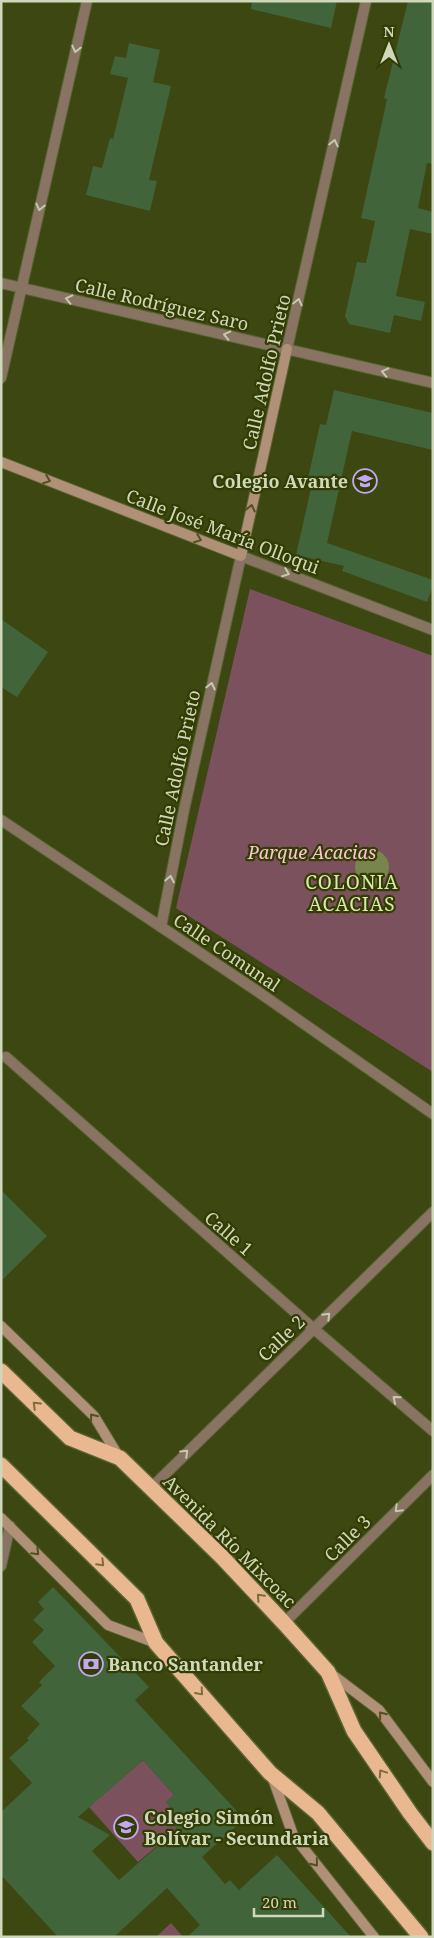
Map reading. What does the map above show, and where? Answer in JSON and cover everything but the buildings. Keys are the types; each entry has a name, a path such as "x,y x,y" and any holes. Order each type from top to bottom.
{"highway":[{"path":"1,1371 70,1438 120,1458"},
{"name":"Avenida Río Mixcoac","path":"120,1458 222,1557 328,1672"},
{"path":"1,1465 137,1599 156,1642 270,1773 318,1813 421,1937"},
{"path":"328,1672 354,1731 410,1813 433,1843"}],"main road":[{"name":"Calle Adolfo Prieto","path":"241,556 288,349"},
{"name":"Calle José María Olloqui","path":"1,462 241,556"},
{"name":"Avenida Río Mixcoac","path":"1,1326 94,1416 120,1458"},
{"path":"1,1518 108,1625 156,1642"},
{"name":"Avenida Río Mixcoac","path":"328,1672 379,1710 433,1782"},
{"path":"270,1773 293,1835 374,1937"}],"street":[{"path":"1,378 87,1"},
{"name":"Calle Adolfo Prieto","path":"288,349 366,1"},
{"name":"Calle Rodríguez Saro","path":"1,283 433,383"},
{"name":"Calle Adolfo Prieto","path":"161,927 184,810 241,556"},
{"name":"Calle José María Olloqui","path":"241,556 433,630"},
{"name":"Calle Comunal","path":"1,820 161,927 433,1114"},
{"name":"Calle 1","path":"6,1057 314,1329 433,1430"},
{"name":"Calle 2","path":"151,1488 433,1212"},
{"name":"Calle 3","path":"284,1623 433,1475"},
{"path":"1,1566 10,1526"}],"green space":[{"name":"Parque Acacias","path":"250,589 433,656 433,1072 176,908"},
{"path":"143,1760 174,1795 166,1802 175,1813 168,1819 177,1829 138,1862 89,1807"},
{"path":"171,1923 183,1937 156,1937"}],"shaded area":[{"path":"372,850 379,851 384,855 388,860 388,874 384,879 379,883 372,884 365,883 360,879 356,874 355,867 356,860 360,855 365,851"}],"place":[{"name":"Colegio Avante","path":"365,481"},
{"name":"Banco Santander","path":"91,1664"},
{"name":"Colegio Simón Bolívar - Secundaria","path":"126,1827"}],"district":[{"name":"COLONIA ACACIAS","path":"352,893"}]}
